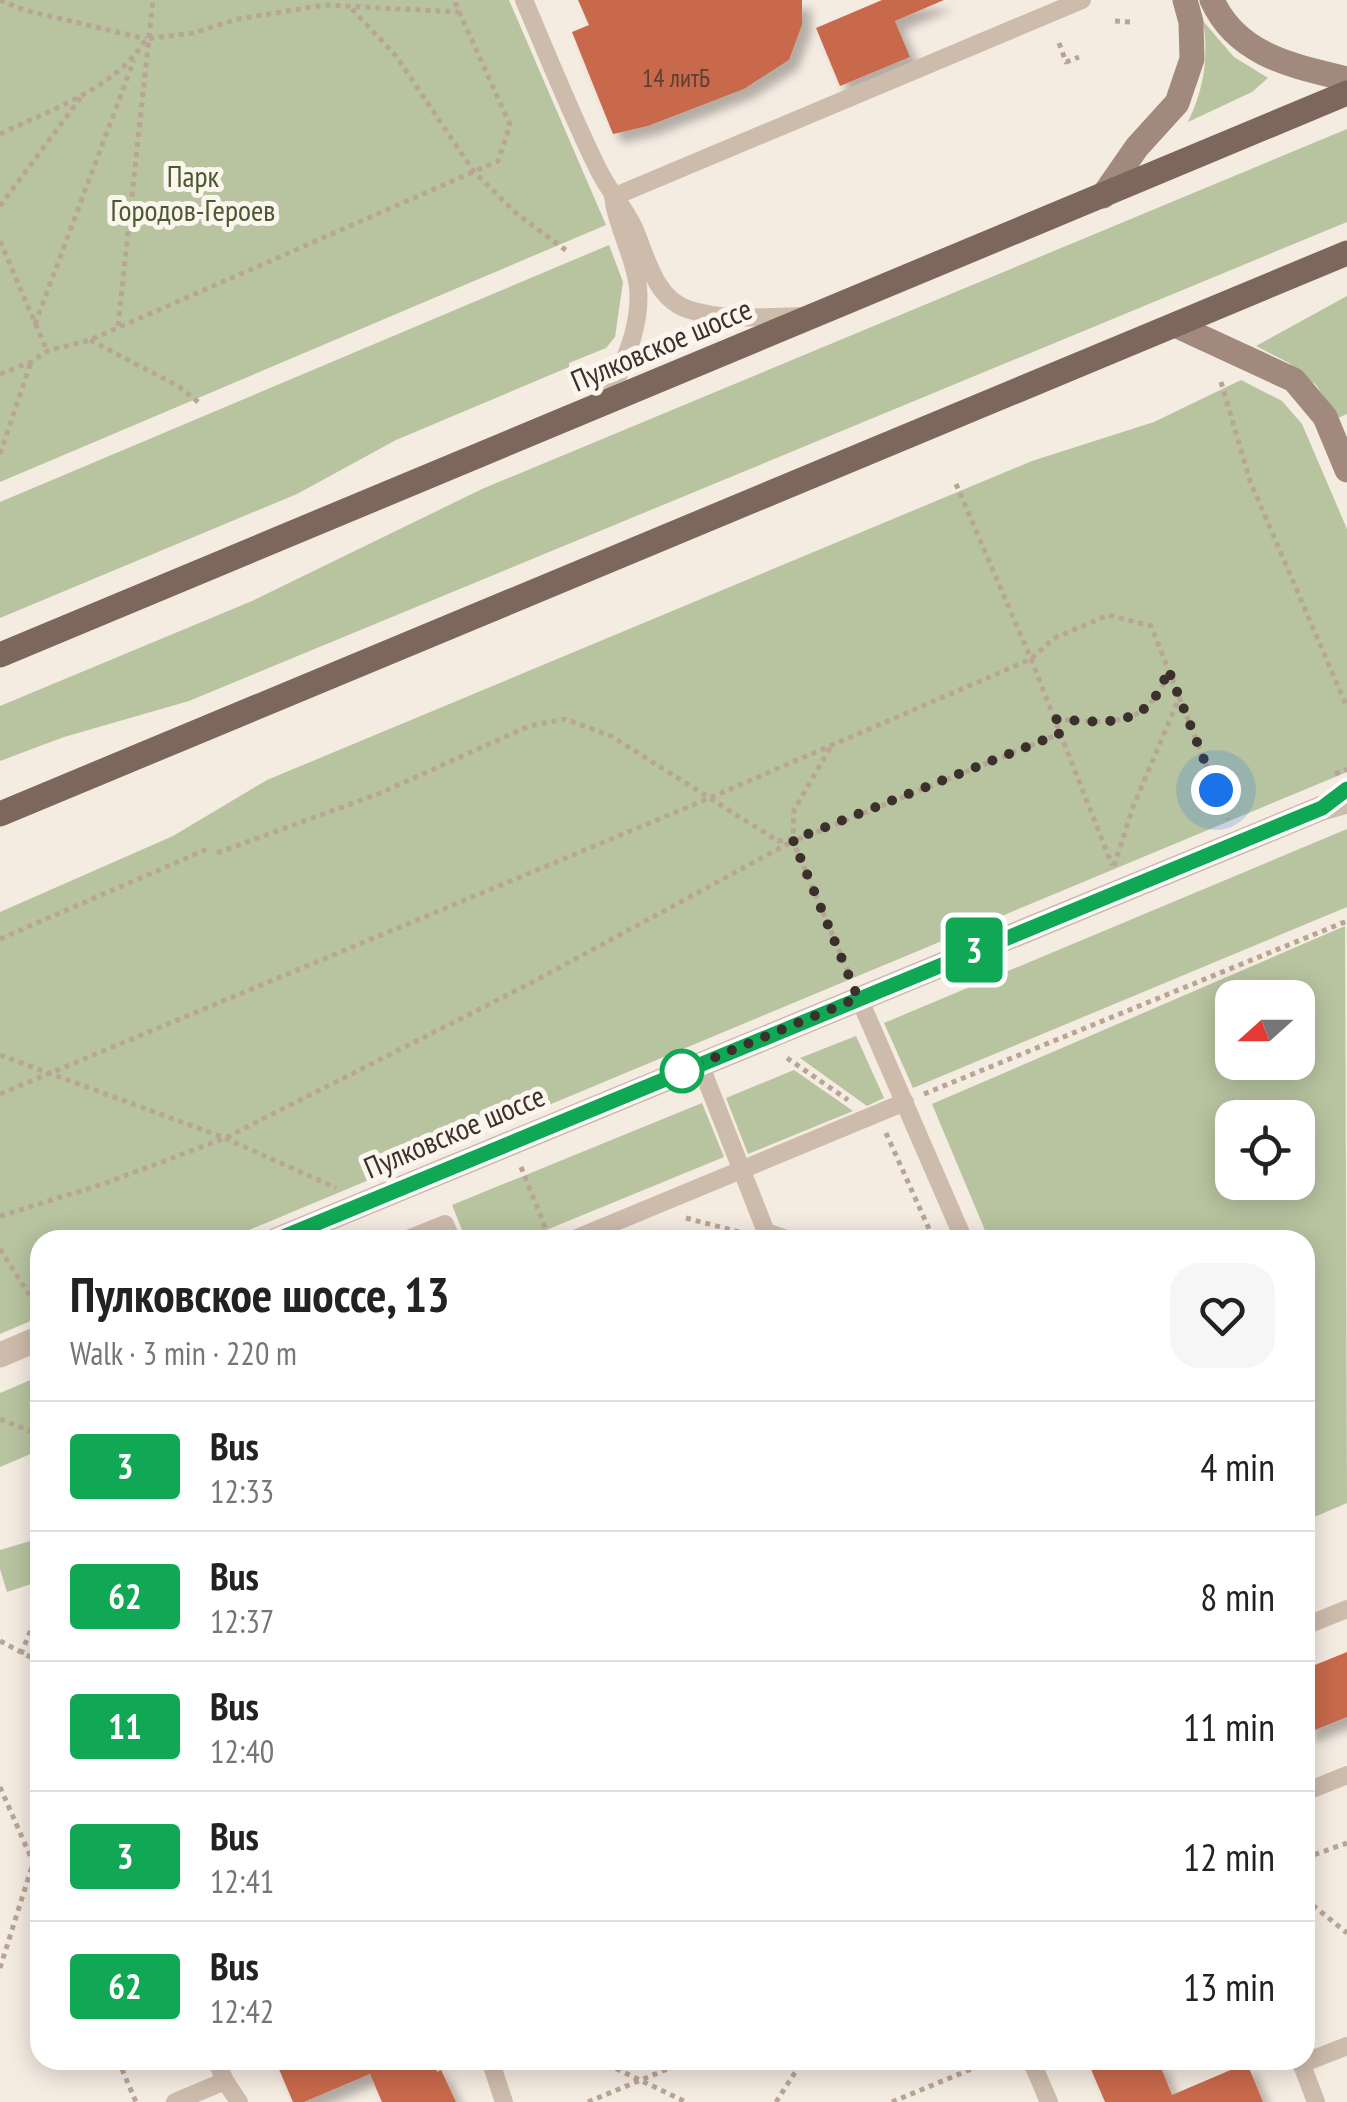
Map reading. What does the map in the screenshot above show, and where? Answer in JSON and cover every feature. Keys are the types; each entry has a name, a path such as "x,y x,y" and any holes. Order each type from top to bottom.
{"main road":[{"path":"1104,196 1137,147 1176,104 1192,59 1191,22 1185,0"},
{"path":"1212,0 1230,29 1252,49 1285,63 1347,79"},
{"name":"Пулковское шоссе","path":"0,655 1347,93"},
{"path":"0,814 1347,253"},
{"path":"1175,324 1294,380 1325,417 1347,470"}],"street":[{"name":"Пулковское шоссе","path":"300,1230 1334,804 1347,789"},
{"path":"0,1355 30,1342"}],"lane":[{"path":"524,0 578,127 613,198 632,224 657,284 669,298 686,309 750,317 814,316"},
{"path":"613,198 1082,0"},
{"path":"607,402 633,339 638,307 638,287 613,198"},
{"path":"858,998 960,1230"},
{"path":"700,1064 765,1230"},
{"path":"596,1230 904,1102"},
{"path":"1315,1622 1347,1608"},
{"path":"1315,1788 1347,1775"},
{"path":"1315,2057 1347,2046"},
{"path":"220,2070 239,2102"},
{"path":"493,2070 504,2102"},
{"path":"1035,2070 1048,2102"},
{"path":"1303,2070 1316,2102"},
{"path":"175,2102 225,2081"}],"path":[{"path":"0,0 24,10 146,39 193,33 238,18 323,3 352,9 460,12"},
{"path":"118,326 153,0"},
{"path":"0,374 47,351 90,340 498,161 510,124 454,0"},
{"path":"352,9 396,56 474,172 516,213 567,251"},
{"path":"1115,21 1130,22"},
{"path":"36,324 135,58 146,39"},
{"path":"1059,44 1066,62 1079,56"},
{"path":"0,134 83,94 135,58"},
{"path":"0,206 83,94"},
{"path":"0,241 47,351"},
{"path":"90,340 178,386 202,406"},
{"path":"0,454 31,362"},
{"path":"1221,382 1250,481 1347,707"},
{"path":"956,484 1032,658 1113,869 1132,807 1180,696"},
{"path":"0,1094 832,746 1032,658 1054,638 1110,615 1151,626 1228,821"},
{"path":"1054,719 1107,722 1143,713 1162,691 1168,669"},
{"path":"217,853 378,794 529,726 565,719 611,736 778,840 793,840"},
{"path":"0,1216 103,1184 225,1138 530,983 793,840 1059,734"},
{"path":"832,746 794,810 793,840 858,998"},
{"path":"0,939 207,849"},
{"path":"904,1102 1347,921"},
{"path":"0,1055 225,1138 342,1191 350,1209"},
{"path":"521,1167 546,1230"},
{"path":"651,1207 728,1230"},
{"path":"0,1249 30,1296"},
{"path":"0,1419 30,1431"},
{"path":"21,1654 30,1632"},
{"path":"0,1642 30,1658"},
{"path":"0,1787 30,1854"},
{"path":"1315,1854 1347,1843"},
{"path":"0,1968 30,1875"},
{"path":"1315,1907 1347,1932"},
{"path":"122,2070 136,2102"},
{"path":"618,2070 686,2102"},
{"path":"588,2102 664,2070"},
{"path":"776,2102 797,2070"},
{"path":"892,2102 969,2070"}],"green space":[{"name":"Парк Городов-Героев","path":"0,0 509,0 606,225 0,482"},
{"path":"1203,21 1234,57 1268,78 1252,92 1188,122 1204,73"},
{"path":"1347,129 1347,222 189,701 64,737 0,761 0,706 252,601 482,489"},
{"path":"609,245 623,282 615,337 606,348 396,440 297,494 0,618 0,502"},
{"path":"1347,296 1347,414 1338,418 1316,385 1289,363 1256,346"},
{"path":"1241,380 1282,401 1302,424 1347,529 1347,772 249,1230 30,1230 30,1321 0,1334 0,912 173,836 267,780 1032,461 1154,422"},
{"path":"1347,829 1347,907 913,1088 884,1023"},
{"path":"1345,926 1347,1503 1315,1517 1315,1230 985,1230 932,1104 1215,982 1215,1080 1315,1080 1315,980 1220,980"},
{"path":"856,1036 884,1098 867,1106 800,1058"},
{"path":"794,1070 853,1111 748,1154 726,1098"},
{"path":"702,1103 724,1157 546,1230 462,1230 452,1205"},
{"path":"30,1380 30,1454 0,1467 0,1393"},
{"path":"30,1541 30,1584 7,1592 0,1569 0,1550"}],"building":[{"path":"578,0 802,0 802,25 789,60 744,89 648,126 613,134 572,32 589,25"},
{"path":"882,0 944,0 895,21 910,57 840,86 816,28"},
{"path":"1347,1652 1347,1717 1315,1730 1315,1665"},
{"path":"279,2070 441,2070 456,2102 382,2102 370,2074 304,2102 293,2102"},
{"path":"1091,2070 1162,2070 1172,2095 1231,2070 1250,2070 1263,2102 1105,2102"}],"bus line":[{"name":"3","path":"300,1230 1322,808 1347,789"}],"route":[{"path":"682,1071 858,998 793,840 1059,734 1054,719 1107,722 1143,713 1162,691 1168,669 1216,790"}]}
